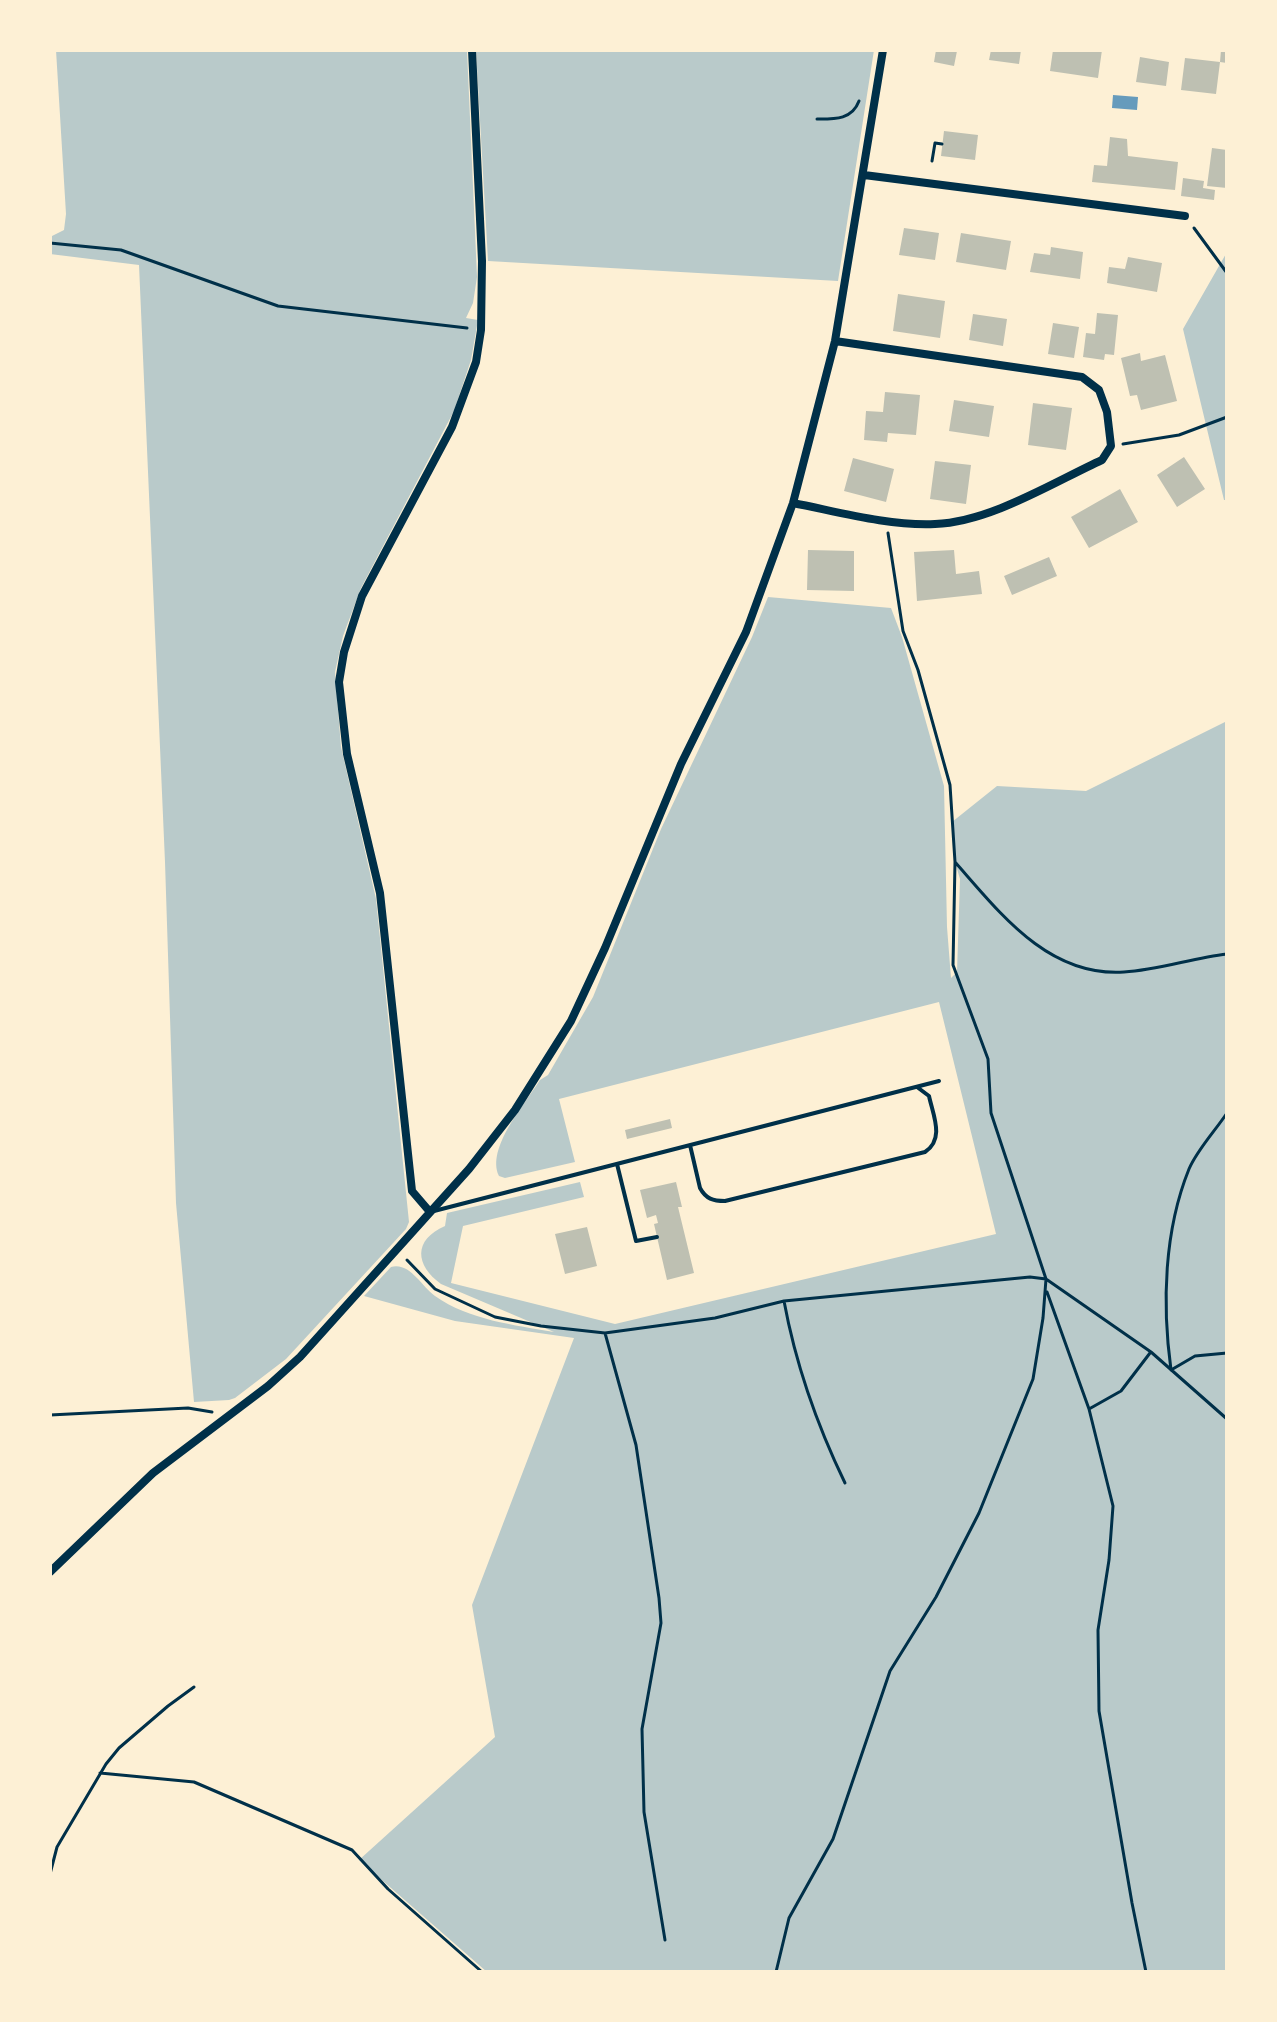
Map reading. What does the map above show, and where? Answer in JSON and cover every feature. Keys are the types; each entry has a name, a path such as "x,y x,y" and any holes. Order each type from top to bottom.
{"street":[{"path":"430,1212 412,1191 380,893 347,754 339,682 344,652 362,596 452,427 476,362 481,330 482,261 472,50"},
{"path":"50,1572 134,1490 287,1371 469,1169 515,1110 571,1021 605,948 681,764 746,632 793,503 835,341 883,50"},
{"path":"864,175 1185,216"},
{"path":"793,503 886,521 935,524 983,515 1102,460 1111,446 1107,412 1099,390 1082,377 835,341"}],"lane":[{"path":"430,1212 939,1081"},
{"path":"690,1145 700,1188 714,1201 725,1201 925,1152 935,1144 937,1132 929,1096 917,1087"},
{"path":"617,1164 636,1241 657,1237"}],"path":[{"path":"817,119 848,116 861,98"},
{"path":"932,161 935,143 942,144"},
{"path":"1185,216 1227,273"},
{"path":"50,243 121,250 278,306 481,330"},
{"path":"1111,446 1179,435 1227,417"},
{"path":"776,1972 789,1918 833,1839 890,1671 936,1597 979,1513 1033,1379 1046,1289 1046,1279 991,1113 988,1059 953,965 955,862 950,785 918,670 903,631 886,521"},
{"path":"955,862 1025,937 1050,955 1072,965 1122,972 1227,954"},
{"path":"1171,1370 1166,1330 1171,1230 1190,1167 1227,1113"},
{"path":"397,1250 435,1289 495,1317 605,1333 715,1318 784,1301 1030,1277 1046,1279 1151,1352 1227,1419"},
{"path":"1046,1289 1089,1409 1113,1506 1109,1560 1098,1630 1099,1711 1146,1972"},
{"path":"784,1301 800,1375 823,1438 845,1483"},
{"path":"605,1333 630,1419 661,1623 642,1729 644,1812 665,1940"},
{"path":"1089,1409 1121,1391 1151,1352"},
{"path":"1171,1370 1195,1356 1227,1353"},
{"path":"50,1415 188,1408 227,1416"},
{"path":"50,1874 57,1847 100,1773 119,1748 194,1687"},
{"path":"100,1773 194,1782 352,1850 388,1889 482,1972"}],"shaded area":[{"path":"56,50 467,50 477,277 473,303 466,318 478,320 471,360 454,411 361,588 343,636 335,672 341,747 376,899 409,1222 406,1229 286,1359 229,1400 194,1402 176,1203 165,862 139,265 50,254 50,237 64,230 66,214"},
{"path":"476,50 874,50 838,281 488,261"},
{"path":"1227,252 1227,500 1224,500 1183,329"},
{"path":"768,597 891,608 944,786 951,978 957,972 960,879 955,862 952,822 997,786 1086,791 1227,721 1227,1972 487,1972 359,1860 495,1737 472,1605 574,1338 455,1321 364,1296 391,1267 398,1266 410,1271 435,1296 462,1311 554,1332 441,1284 426,1269 421,1253 427,1238 445,1226 447,1213 580,1182 584,1197 463,1226 451,1283 615,1324 996,1234 939,1002 559,1099 575,1162 505,1178 499,1176 496,1165 502,1140 540,1080 548,1075 593,997 661,829"}],"water":[{"path":"1113,95 1138,97 1137,110 1112,108"}],"building":[{"path":"936,50 957,51 954,66 934,62"},
{"path":"991,50 1021,50 1019,64 989,60"},
{"path":"1053,50 1102,50 1098,78 1050,71"},
{"path":"1221,50 1227,50 1227,63 1220,62"},
{"path":"1140,57 1169,62 1166,86 1136,82"},
{"path":"1185,58 1220,62 1216,94 1181,90"},
{"path":"944,131 978,135 975,160 941,156"},
{"path":"1110,137 1127,139 1128,156 1178,162 1175,190 1092,182 1094,165 1107,166"},
{"path":"1212,148 1227,150 1227,188 1207,186"},
{"path":"1183,178 1204,181 1203,188 1215,190 1214,200 1181,196"},
{"path":"904,228 939,233 935,260 899,255"},
{"path":"961,233 1011,241 1006,270 956,262"},
{"path":"1051,247 1083,252 1080,279 1030,272 1034,253 1050,255"},
{"path":"1128,257 1162,263 1157,292 1107,283 1109,267 1125,269"},
{"path":"898,294 945,301 940,338 893,331"},
{"path":"1097,313 1118,315 1114,355 1105,354 1104,360 1083,357 1086,333 1095,334"},
{"path":"973,314 1007,319 1003,346 969,340"},
{"path":"1053,323 1079,327 1074,358 1048,354"},
{"path":"1140,353 1141,361 1165,355 1177,401 1141,410 1137,395 1130,396 1121,358"},
{"path":"885,392 920,395 916,435 888,433 887,442 864,440 866,411 883,412"},
{"path":"954,400 994,406 989,437 949,431"},
{"path":"1033,403 1072,408 1066,450 1028,445"},
{"path":"1184,457 1205,489 1177,507 1157,475"},
{"path":"853,458 894,469 886,502 844,491"},
{"path":"935,461 971,465 966,504 930,499"},
{"path":"1120,489 1138,522 1089,548 1071,517"},
{"path":"808,550 854,551 854,591 807,590"},
{"path":"954,550 956,574 979,571 982,594 917,601 914,552"},
{"path":"1049,557 1057,576 1012,595 1004,576"},
{"path":"670,1119 672,1128 627,1139 625,1130"},
{"path":"676,1182 682,1207 678,1207 694,1273 667,1280 654,1224 658,1223 656,1215 647,1218 640,1190"},
{"path":"587,1227 597,1266 565,1274 555,1234"}]}
